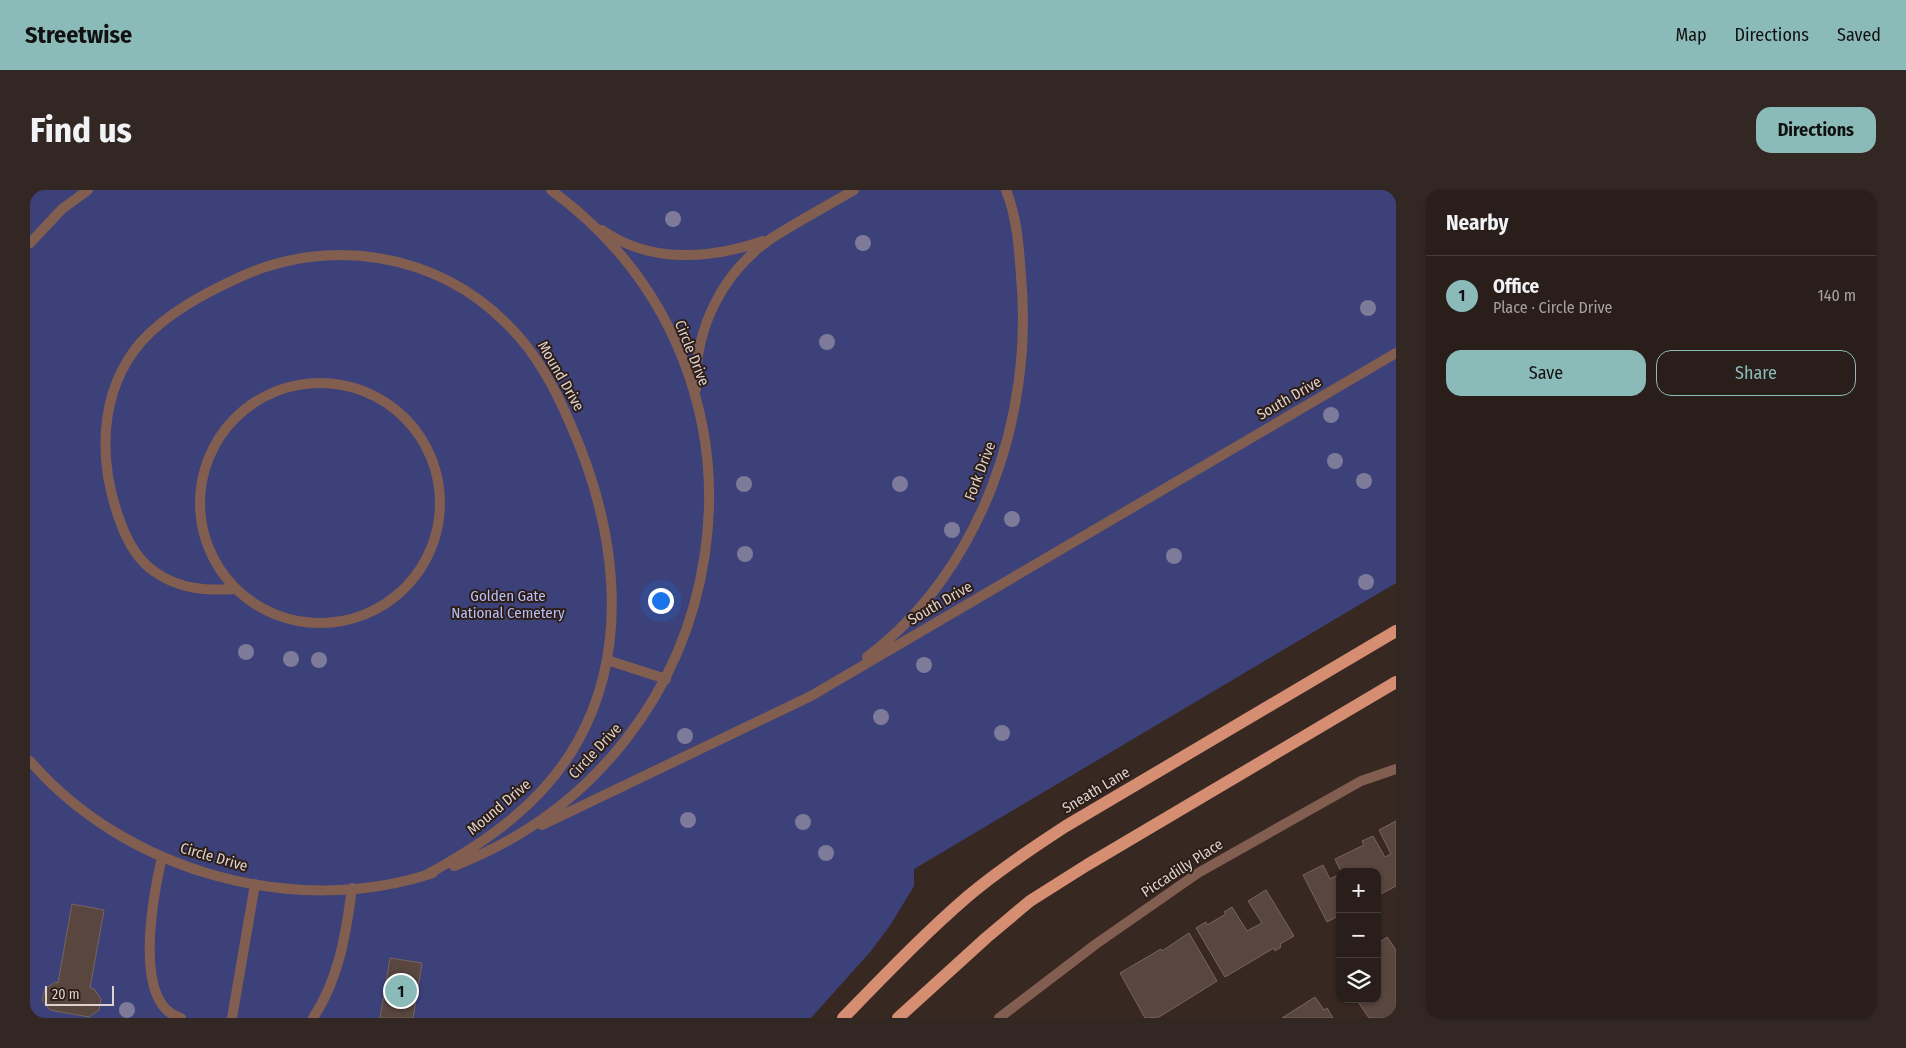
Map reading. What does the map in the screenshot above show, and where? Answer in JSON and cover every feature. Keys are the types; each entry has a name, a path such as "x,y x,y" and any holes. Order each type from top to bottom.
{"main road":[{"name":"Sneath Lane","path":"843,1018 925,935 968,896 1018,858 1066,826 1396,631"},
{"path":"898,1018 1030,901 1087,864 1396,682"}],"street":[{"path":"30,243 62,209 88,190"},
{"name":"Circle Drive","path":"30,761 85,812 135,844 162,857 207,873 255,884 305,890 376,886 428,874 485,853 539,823 596,775 635,730 666,679 689,625 703,571 709,491 704,438 698,412 680,356 652,300 618,254 583,216 550,190"},
{"path":"698,412 695,373 699,339 704,324 730,280 749,258 771,239 854,190"},
{"name":"Fork Drive","path":"810,696 870,655 918,607 958,553 981,510 995,478 1007,443 1016,404 1024,330 1019,249 1013,211 1006,190"},
{"path":"583,216 618,240 661,254 678,256 714,253 771,239"},
{"name":"Mound Drive","path":"235,588 206,590 179,585 152,571 132,548 116,510 106,474 106,421 115,387 132,354 155,328 184,307 232,280 266,266 300,257 338,254 380,258 436,275 472,295 506,322 530,351 546,375 584,456 609,554 612,601 607,660 596,702 584,729 570,754 548,784 502,828 465,853 428,874"},
{"name":"South Drive","path":"485,853 771,717 810,696 1396,353"},
{"path":"317,383 349,386 363,391 378,398 403,416 414,427 431,455 436,469 441,500 440,517 432,547 417,575 395,597 368,613 345,620 322,623 305,622 274,614 254,603 235,588 216,564 209,550 204,535 200,504 200,489 208,459 214,444 233,420 251,404 271,393 286,387 317,383"},
{"path":"607,660 666,679"},
{"name":"Piccadilly Place","path":"999,1018 1096,944 1198,873 1360,781 1396,769"},
{"path":"162,857 151,909 150,955 155,985 163,1006 168,1012 181,1018"},
{"path":"232,1018 255,884"},
{"path":"313,1018 327,992 339,962 346,931 352,888"}],"green space":[{"name":"Golden Gate National Cemetery","path":"30,190 1396,190 1396,583 914,869 914,886 891,924 871,951 811,1018 30,1018"}],"building":[{"path":"1396,821 1396,886 1381,894 1381,868 1339,868 1335,859 1364,845 1362,841 1373,836 1385,857 1391,854 1379,830"},
{"path":"1323,865 1330,879 1336,876 1336,917 1327,922 1303,875"},
{"path":"1266,890 1294,936 1280,944 1281,947 1275,951 1274,948 1225,977 1196,928 1206,922 1207,925 1226,914 1224,912 1232,907 1247,931 1262,923 1248,901"},
{"path":"72,904 104,910 90,988 94,989 101,999 99,1010 89,1017 50,1010 42,1000 45,989 55,982 58,983"},
{"path":"1189,933 1217,981 1159,1017 1145,1018 1120,973 1161,949 1162,951"},
{"path":"1387,937 1396,950 1396,1018 1369,1018 1359,1003 1381,1003 1381,941"},
{"path":"390,958 422,963 413,1018 380,1018"},
{"path":"1315,997 1324,1010 1327,1008 1333,1018 1282,1018"}],"place":[{"name":"Office","path":"401,991"}]}
